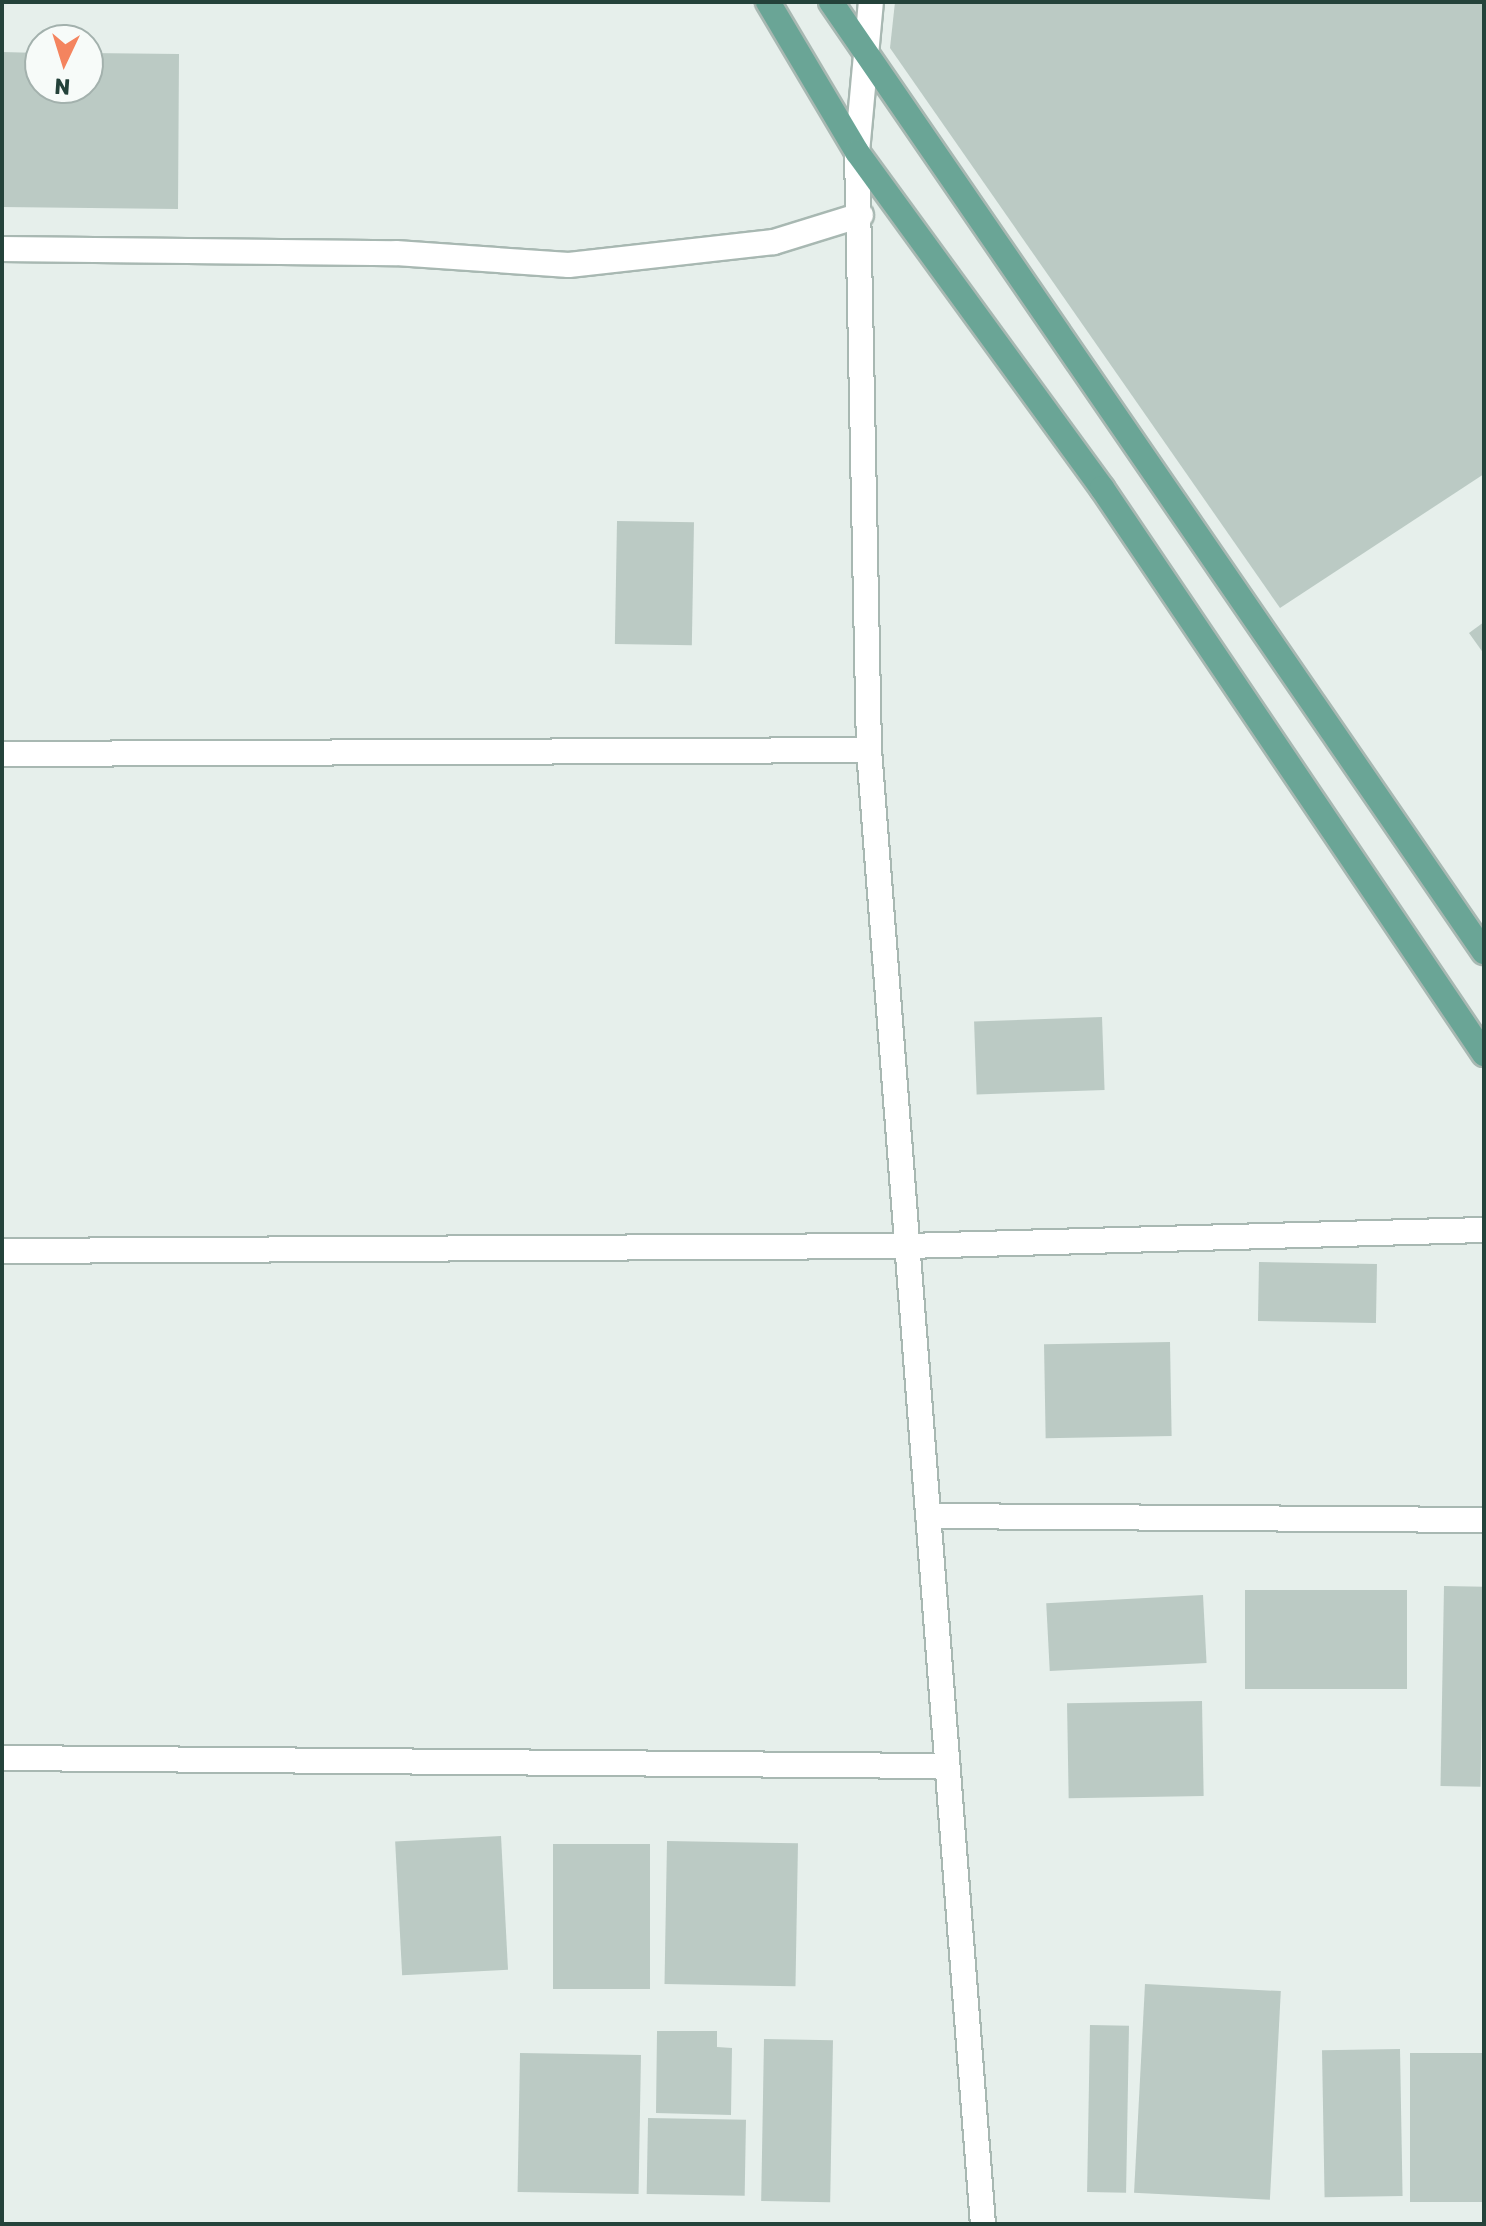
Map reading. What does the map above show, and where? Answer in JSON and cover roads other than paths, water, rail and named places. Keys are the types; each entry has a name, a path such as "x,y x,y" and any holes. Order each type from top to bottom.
{"main road":[{"path":"768,2 857,152 1102,488 1484,1054"},
{"path":"831,2 1484,952"}],"street":[{"path":"871,2 857,152 861,215 869,750 983,2224"},
{"path":"2,249 396,253 569,265 774,242 861,215"},
{"path":"2,754 869,750"},
{"path":"2,1251 907,1246 1484,1230"},
{"path":"928,1516 1484,1520"},
{"path":"2,1758 947,1766"}]}
